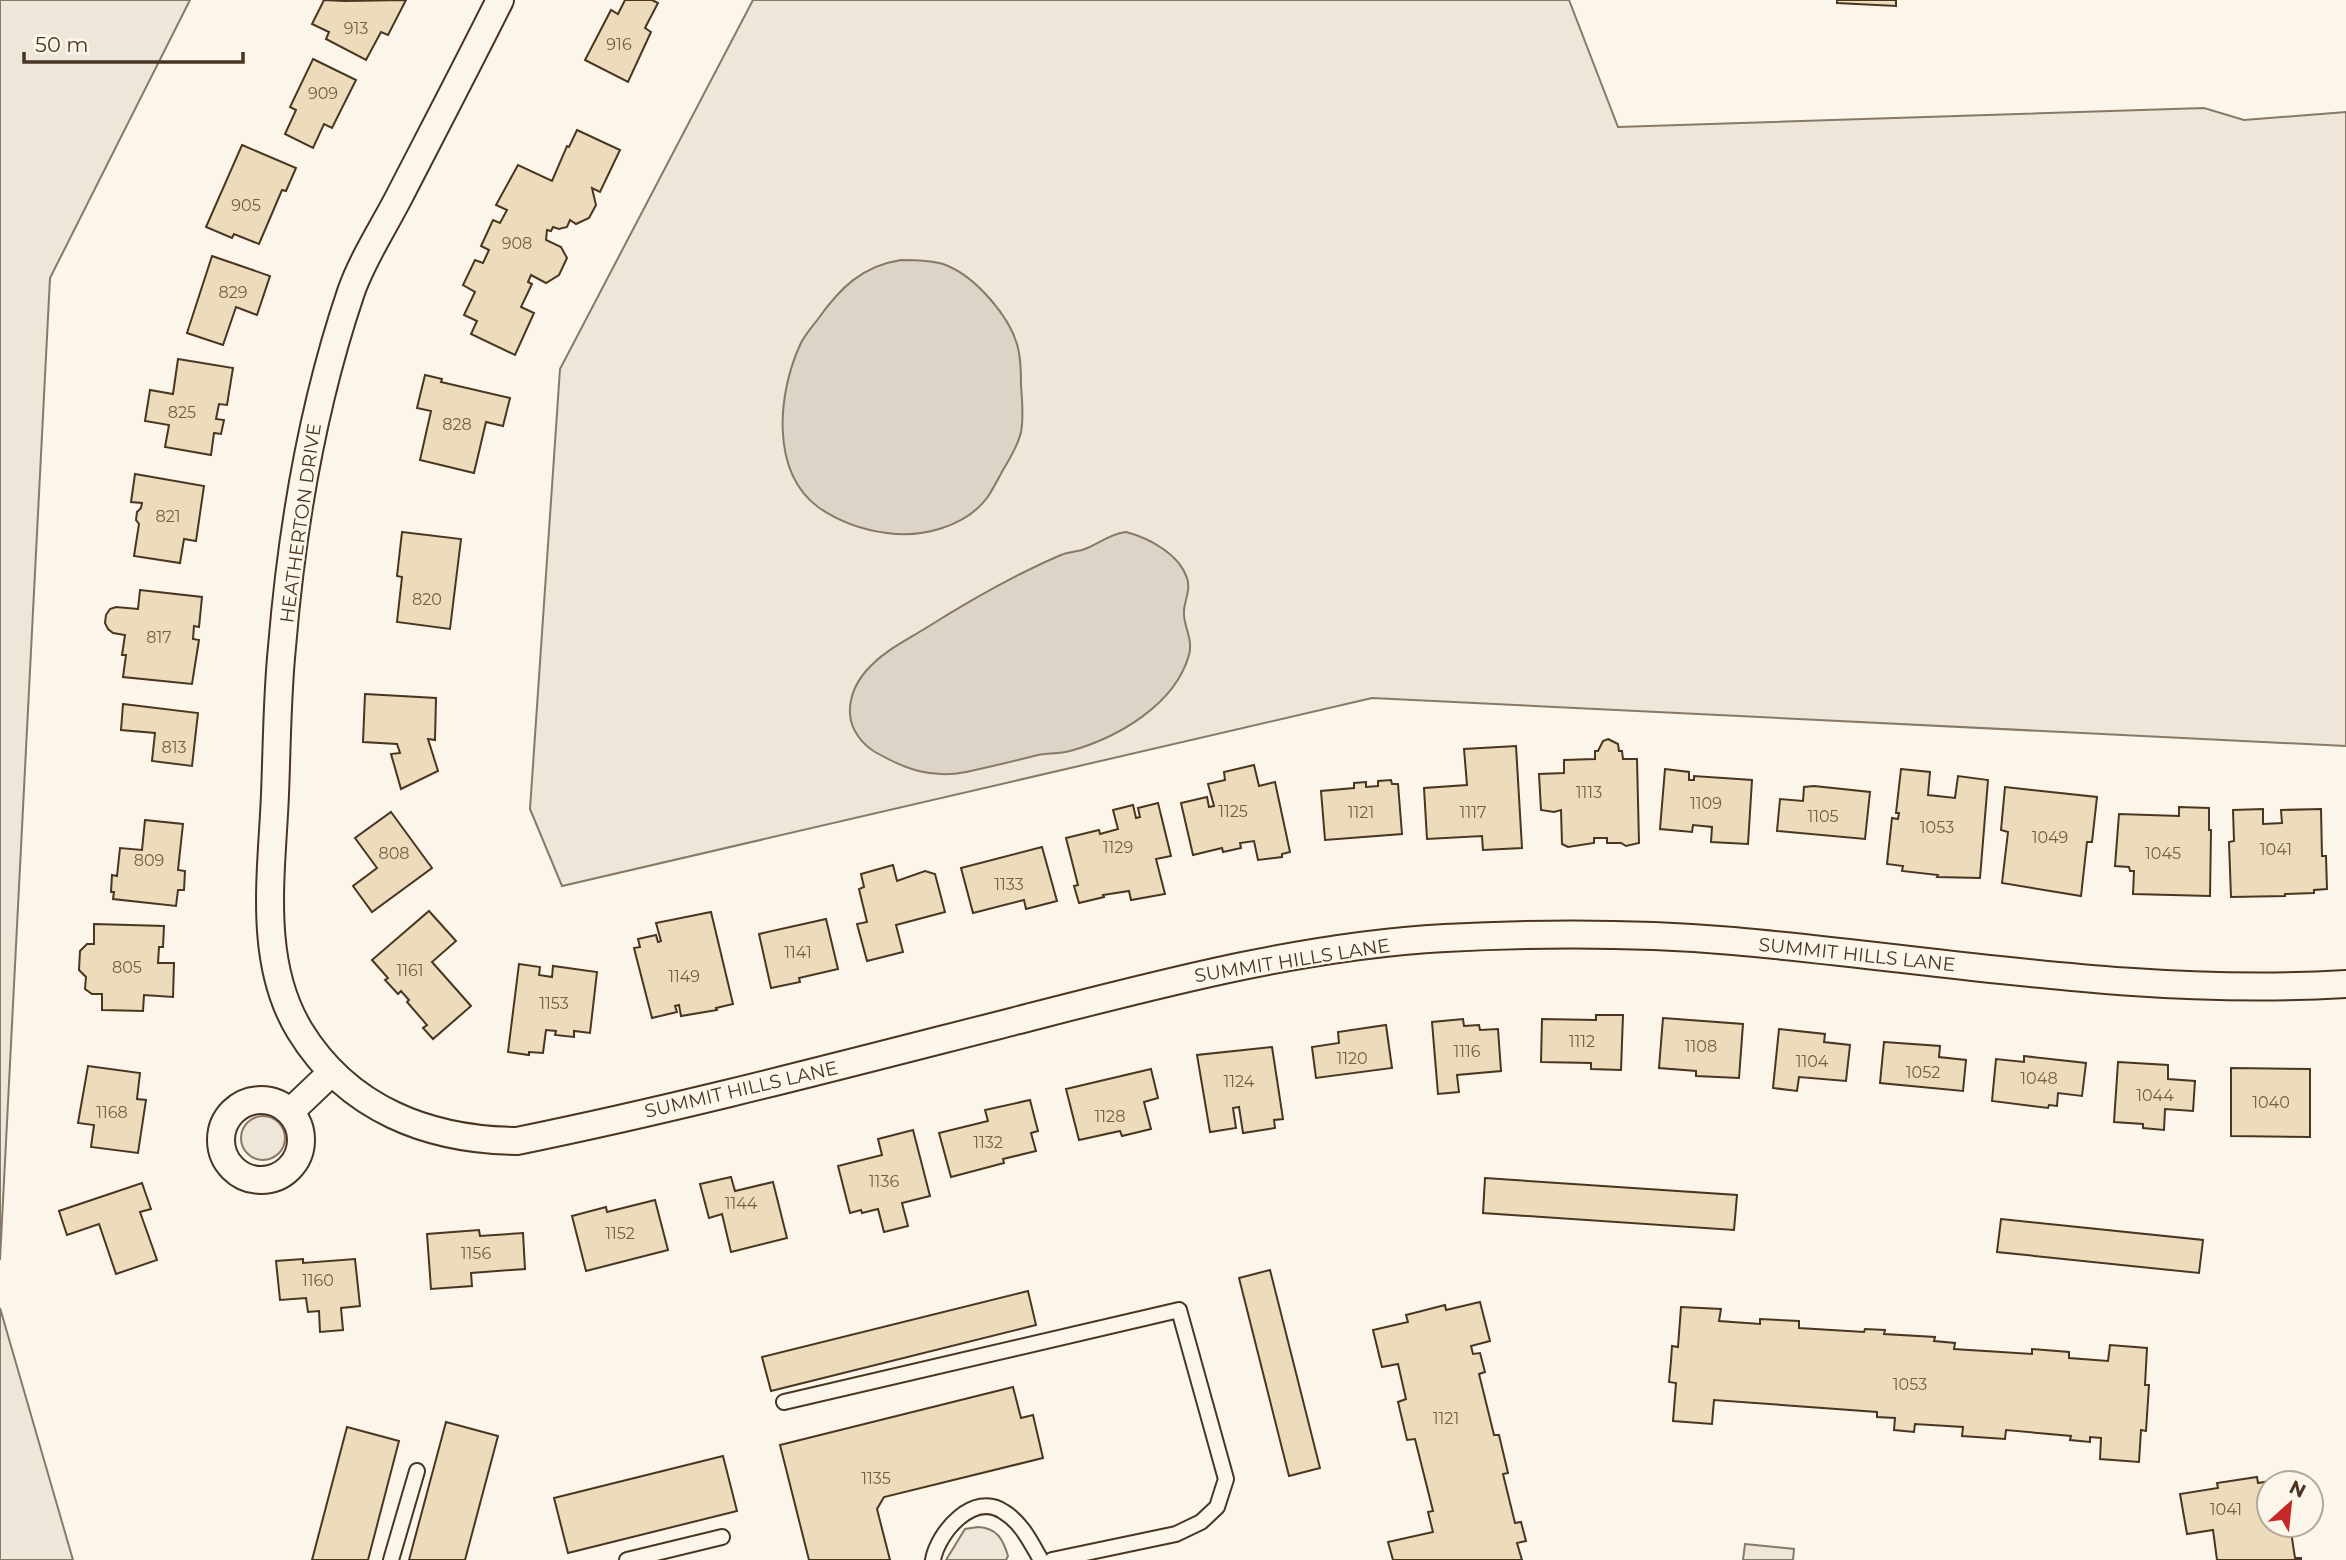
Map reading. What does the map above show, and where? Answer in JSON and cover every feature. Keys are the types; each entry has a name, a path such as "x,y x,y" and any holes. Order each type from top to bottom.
{"street":[{"name":"HEATHERTON DRIVE","path":"332,1072 299,1030 279,980 270,925 281,648 303,473 324,379 352,288 500,0"},
{"name":"SUMMIT HILLS LANE","path":"332,1072 375,1105 402,1120 457,1137 517,1141 806,1074 1172,981 1335,950 1438,939 1556,934 1655,936 1733,941 2090,980 2176,985 2346,984"},
{"path":"290,1112 332,1072"}],"lane":[{"path":"784,1402 1179,1310 1226,1479 1217,1507 1201,1522 1176,1534 1052,1560"},
{"path":"391,1560 417,1471"},
{"path":"933,1560 935,1551 956,1518 978,1506 1002,1510 1020,1526 1041,1560"},
{"path":"627,1560 722,1537"}],"shaded area":[{"path":"0,0 190,0 50,278 0,1260"},
{"path":"753,0 1569,0 1618,127 2204,108 2244,120 2346,112 2346,746 1372,698 562,886 530,809 560,369"},
{"path":"901,260 943,264 968,278 991,300 1016,340 1023,414 1016,447 989,495 978,508 955,523 914,534 878,532 860,527 842,521 818,507 803,492 792,473 785,453 783,431 783,408 792,364 806,335 853,280 875,267"},
{"path":"1126,532 1144,538 1170,554 1183,569 1188,585 1184,617 1190,642 1189,655 1182,673 1171,689 1142,717 1106,738 1070,751 1038,755 953,774 908,768 875,752 858,736 852,726 850,714 854,691 866,671 886,652 975,598 1026,571 1061,555 1082,550"},
{"path":"263,1116 278,1123 285,1138 278,1153 263,1160 248,1153 241,1138 248,1123"},
{"path":"0,1308 73,1560 0,1560"},
{"path":"978,1527 998,1535 1008,1556 1006,1560 946,1560 965,1529"},
{"path":"1745,1544 1794,1549 1793,1560 1743,1560"}],"building":[{"path":"324,0 406,0 388,35 381,32 366,60 326,39 329,32 312,24"},
{"path":"625,0 652,0 658,3 645,28 651,32 628,82 585,60 611,10 618,14"},
{"path":"1837,0 1896,0 1896,6 1837,3"},
{"path":"313,59 356,80 332,128 324,124 313,148 285,134 296,110 290,107"},
{"path":"577,130 620,150 600,192 592,188 596,205 589,218 576,224 570,220 567,227 547,230 546,240 561,247 567,258 559,275 546,283 531,275 528,282 532,284 521,307 534,313 515,355 471,334 477,321 464,315 475,292 463,285 475,260 483,263 489,250 481,246 493,220 500,223 507,210 496,205 518,165 552,181"},
{"path":"242,145 296,168 286,191 282,190 259,244 234,234 232,238 206,227"},
{"path":"212,256 270,276 257,315 236,307 223,345 187,333"},
{"path":"178,359 233,368 227,405 219,404 216,419 224,420 221,434 214,433 211,455 165,447 169,425 145,421 150,390 173,394"},
{"path":"425,375 442,379 441,382 510,398 503,426 486,422 474,473 420,460 431,411 417,408"},
{"path":"135,474 204,486 196,541 184,539 180,563 134,556 139,524 136,520 137,512 142,503 131,502"},
{"path":"402,532 461,539 450,629 397,622 402,577 397,576"},
{"path":"140,590 202,597 199,627 194,626 193,639 199,640 192,684 123,677 125,635 113,633 108,629 105,623 106,615 110,609 116,607 138,609"},
{"path":"365,694 436,698 435,740 428,739 438,771 401,789 391,754 400,753 397,744 363,742"},
{"path":"123,704 198,713 192,766 152,761 155,733 121,730"},
{"path":"1608,739 1618,744 1623,759 1637,759 1639,843 1626,846 1621,843 1607,843 1607,838 1594,838 1594,843 1568,847 1562,844 1561,810 1541,810 1539,774 1564,773 1564,760 1595,759 1595,751"},
{"path":"1516,746 1522,848 1483,850 1482,836 1427,839 1424,788 1467,785 1464,749"},
{"path":"1254,765 1259,786 1275,782 1290,852 1282,854 1282,857 1258,860 1254,841 1240,843 1241,848 1223,852 1222,848 1193,855 1181,803 1207,797 1209,807 1214,806 1208,784 1225,780 1224,772"},
{"path":"1665,769 1689,772 1689,780 1694,780 1694,776 1752,780 1748,844 1711,842 1712,827 1693,825 1692,832 1660,829"},
{"path":"1901,769 1930,772 1928,795 1955,798 1958,776 1988,780 1980,878 1937,877 1938,875 1902,871 1903,866 1887,864 1892,818 1898,819 1899,813 1896,813"},
{"path":"1391,780 1392,784 1398,784 1402,834 1325,840 1321,791 1354,788 1354,783 1366,782 1366,787 1378,786 1378,781"},
{"path":"1804,787 1870,792 1865,839 1777,831 1780,799 1803,801"},
{"path":"2005,787 2097,797 2092,842 2087,842 2081,896 2002,883 2008,832 2001,830"},
{"path":"1158,803 1171,856 1156,859 1165,894 1131,900 1129,891 1103,895 1104,897 1079,903 1074,886 1078,885 1066,838 1099,830 1100,834 1118,829 1113,810 1133,805 1136,818 1140,817 1138,808"},
{"path":"2179,807 2209,808 2210,896 2133,894 2134,871 2130,871 2129,867 2115,866 2119,814 2179,816"},
{"path":"2263,809 2263,824 2282,823 2281,810 2321,809 2322,856 2326,856 2327,889 2285,896 2231,897 2229,842 2234,841 2233,810"},
{"path":"391,812 432,868 372,912 353,886 377,868 355,838"},
{"path":"145,820 183,824 178,870 185,871 184,890 178,890 176,906 113,899 112,875 117,876 120,848 142,850"},
{"path":"1042,847 1057,901 1026,909 1024,900 973,913 961,868"},
{"path":"893,865 897,881 925,871 935,874 945,912 896,925 903,952 867,961 857,924 867,922 859,889 864,887 861,874"},
{"path":"429,911 456,941 432,962 471,1006 433,1039 423,1028 427,1025 407,1002 409,1000 401,991 398,994 385,980 388,978 372,960"},
{"path":"711,912 733,1004 716,1008 717,1010 681,1016 679,1005 675,1006 677,1012 652,1018 634,948 640,947 638,939 656,935 658,942 661,941 656,923"},
{"path":"826,919 838,969 799,978 800,982 771,988 759,934"},
{"path":"94,924 164,926 163,947 159,947 158,963 174,963 173,997 144,995 143,1011 102,1010 102,994 92,994 85,989 86,977 79,970 80,951 87,944 94,944"},
{"path":"519,964 540,967 539,975 552,977 553,966 597,972 590,1033 574,1031 574,1037 555,1035 556,1031 546,1030 543,1053 529,1052 529,1055 508,1052"},
{"path":"1596,1015 1623,1015 1621,1070 1591,1069 1591,1063 1541,1062 1542,1019 1596,1020"},
{"path":"1663,1018 1743,1024 1739,1078 1696,1076 1696,1071 1659,1068"},
{"path":"1463,1019 1464,1026 1479,1025 1480,1030 1498,1029 1501,1071 1457,1075 1459,1092 1438,1094 1432,1022"},
{"path":"1386,1025 1392,1068 1316,1078 1312,1047 1339,1043 1338,1032"},
{"path":"1779,1029 1825,1034 1824,1042 1850,1045 1846,1081 1799,1077 1797,1091 1773,1088"},
{"path":"1884,1042 1940,1046 1939,1057 1966,1060 1963,1091 1880,1083"},
{"path":"1272,1047 1283,1119 1274,1120 1275,1128 1243,1133 1239,1107 1233,1108 1236,1128 1210,1132 1197,1055"},
{"path":"2024,1056 2086,1063 2082,1096 2058,1093 2057,1106 2049,1105 2048,1108 1992,1101 1996,1059 2024,1062"},
{"path":"2118,1062 2168,1065 2168,1079 2195,1081 2193,1111 2165,1109 2164,1130 2143,1128 2143,1124 2114,1122"},
{"path":"88,1066 140,1073 137,1099 146,1100 138,1153 91,1147 94,1125 78,1123"},
{"path":"2231,1068 2310,1069 2310,1137 2231,1136"},
{"path":"1151,1069 1158,1098 1144,1102 1151,1129 1122,1136 1120,1131 1079,1140 1066,1089"},
{"path":"1030,1100 1038,1131 1031,1133 1036,1151 1003,1159 1004,1163 951,1177 939,1133 988,1121 985,1110"},
{"path":"913,1130 930,1196 902,1203 908,1226 884,1232 878,1209 850,1213 838,1166 882,1155 878,1139"},
{"path":"731,1177 735,1191 773,1182 787,1238 731,1252 722,1214 709,1218 700,1184"},
{"path":"1485,1178 1737,1195 1734,1230 1483,1213"},
{"path":"142,1183 151,1209 140,1212 157,1260 116,1274 99,1224 67,1235 59,1211"},
{"path":"655,1200 668,1250 586,1271 572,1216 606,1207 607,1212"},
{"path":"2001,1219 2203,1240 2199,1273 1997,1252"},
{"path":"479,1230 480,1236 523,1233 525,1269 471,1273 472,1286 431,1289 427,1234"},
{"path":"303,1259 303,1263 355,1259 360,1306 341,1308 343,1330 320,1332 319,1311 308,1312 306,1298 280,1300 276,1261"},
{"path":"1270,1270 1320,1468 1289,1476 1239,1278"},
{"path":"1028,1291 1036,1325 771,1391 762,1357"},
{"path":"1480,1302 1490,1341 1471,1346 1473,1354 1480,1353 1485,1372 1479,1374 1494,1435 1499,1435 1508,1473 1503,1474 1515,1523 1521,1522 1526,1541 1517,1543 1522,1560 1393,1560 1388,1542 1433,1532 1428,1512 1433,1511 1415,1439 1407,1440 1398,1402 1406,1399 1398,1364 1382,1367 1373,1330 1408,1322 1406,1315 1445,1305 1446,1310"},
{"path":"1681,1307 1721,1309 1719,1321 1760,1324 1760,1319 1799,1321 1799,1328 1864,1332 1865,1329 1885,1330 1884,1334 1935,1337 1934,1341 1955,1343 1954,1349 2032,1354 2032,1349 2069,1352 2069,1358 2108,1361 2110,1345 2147,1348 2145,1385 2149,1385 2146,1431 2141,1430 2139,1462 2100,1459 2101,1438 2090,1437 2090,1442 2070,1440 2071,1436 2006,1430 2005,1439 1962,1436 1963,1427 1915,1424 1914,1432 1894,1430 1895,1418 1877,1417 1877,1412 1714,1400 1712,1424 1673,1421 1676,1383 1669,1382 1672,1346 1678,1347"},
{"path":"1013,1387 1021,1418 1033,1415 1043,1458 884,1497 877,1509 890,1560 809,1560 780,1445"},
{"path":"446,1422 498,1436 465,1560 409,1560"},
{"path":"347,1427 399,1441 368,1560 312,1560"},
{"path":"723,1456 737,1511 568,1553 554,1498"},
{"path":"2255,1477 2255,1539 2292,1539 2295,1558 2301,1560 2217,1560 2213,1530 2187,1534 2180,1494 2218,1488 2217,1483"}]}
